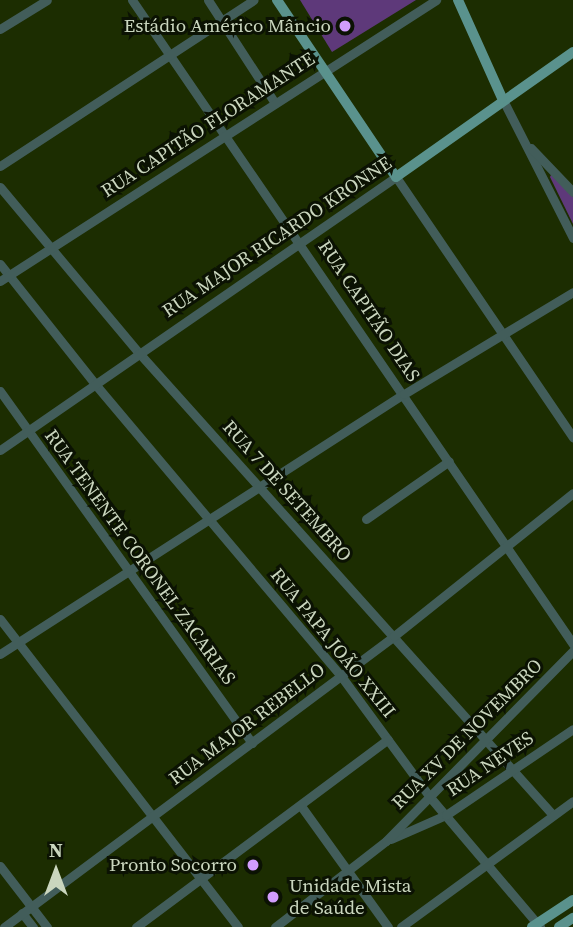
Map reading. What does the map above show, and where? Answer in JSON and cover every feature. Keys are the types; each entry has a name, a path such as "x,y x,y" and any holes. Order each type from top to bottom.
{"main road":[{"path":"277,0 396,177"},
{"path":"458,0 502,98"},
{"name":"RUA MAJOR RICARDO KRONNE","path":"396,177 502,98 573,52"},
{"path":"536,926 573,900"},
{"path":"559,927 573,918"}],"street":[{"path":"0,29 47,0"},
{"name":"RUA CAPITÃO DIAS","path":"132,0 224,135 301,241 573,644"},
{"path":"208,0 275,103"},
{"path":"0,166 254,0"},
{"name":"RUA CAPITÃO FLORAMANTE","path":"0,281 436,0"},
{"path":"502,98 531,148 572,233"},
{"path":"531,148 573,192"},
{"path":"396,177 573,437"},
{"name":"RUA MAJOR RICARDO KRONNE","path":"0,450 396,177"},
{"name":"RUA 7 DE SETEMBRO","path":"0,187 48,249 139,353 489,740 553,815"},
{"name":"RUA PAPA JOÃO XXIII","path":"0,264 95,384 341,676 429,796 536,926"},
{"path":"0,654 129,574 259,486 404,394 573,292"},
{"name":"RUA TENENTE CORONEL ZACARIAS","path":"0,391 253,743"},
{"path":"366,519 449,461"},
{"name":"RUA MAJOR REBELLO","path":"4,927 394,636 573,493"},
{"path":"0,619 238,927"},
{"name":"RUA XV DE NOVEMBRO","path":"386,841 489,740 573,650"},
{"name":"RUA NEVES","path":"386,841 446,815 573,729"},
{"path":"136,927 388,739"},
{"path":"401,927 487,867 573,801"},
{"path":"301,806 388,927"},
{"path":"275,927 386,841"},
{"path":"0,866 33,927"},
{"path":"26,910 47,927"}],"shaded area":[{"name":"Estádio Américo Mâncio","path":"300,0 416,0 332,52"},
{"path":"552,173 573,197 573,224 550,177"}],"place":[{"name":"Estádio Américo Mâncio","path":"345,26"},
{"name":"Pronto Socorro","path":"253,865"},
{"name":"Unidade Mista de Saúde","path":"273,897"}]}
